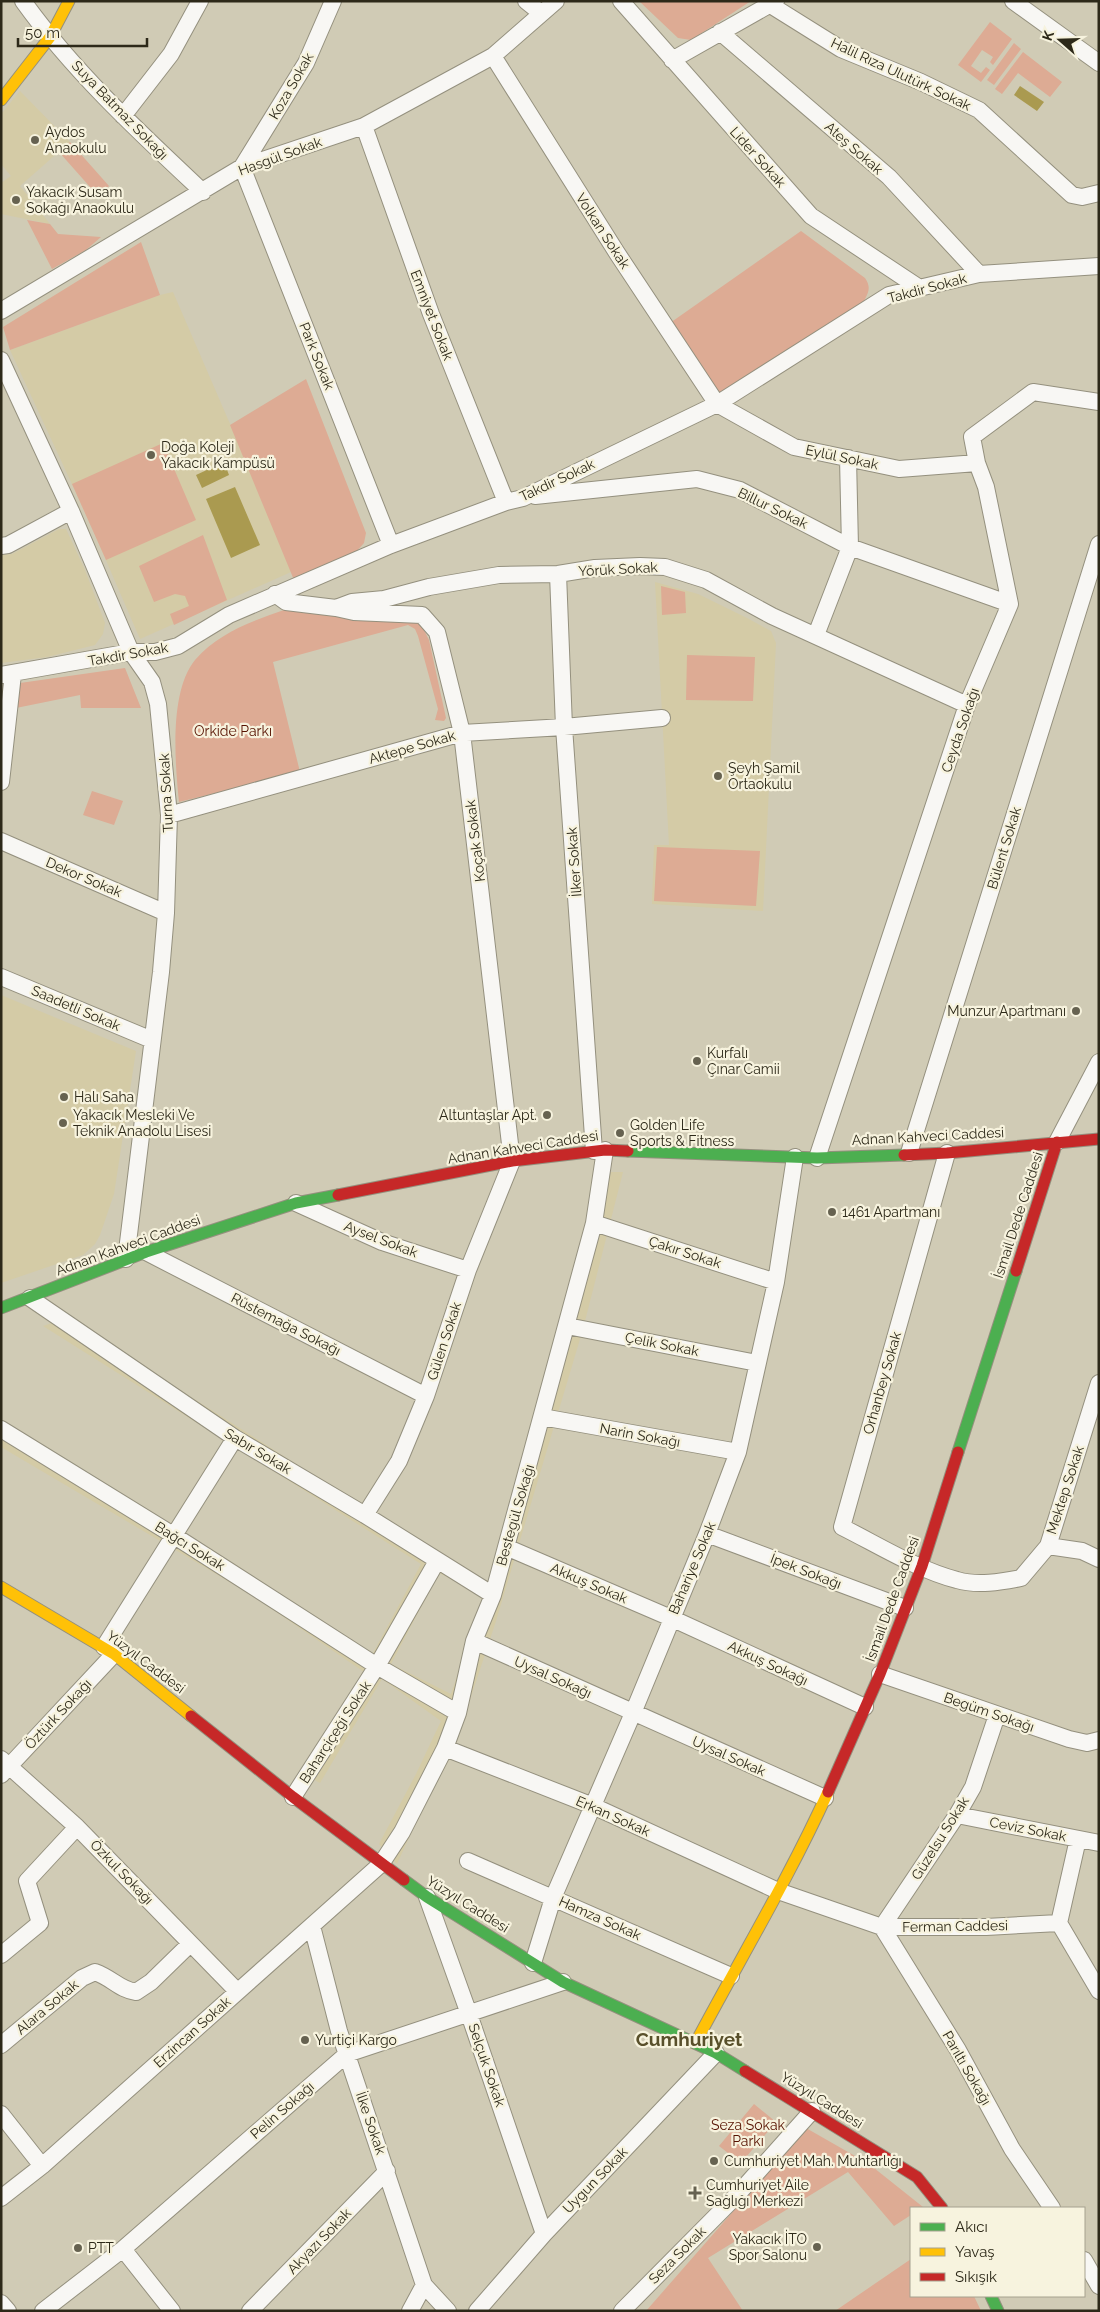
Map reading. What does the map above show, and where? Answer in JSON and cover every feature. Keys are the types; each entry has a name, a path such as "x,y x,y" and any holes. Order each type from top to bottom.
{"street":[{"name":"Suya Batmaz Sokağı","path":"22,1 50,37 123,116 203,192"},
{"path":"1,100 50,37 68,1"},
{"path":"123,116 171,54 200,1"},
{"name":"Koza Sokak","path":"242,167 306,63 333,1"},
{"path":"526,1 541,12"},
{"name":"Hasgül Sokak","path":"1,311 242,167 364,126 493,56 541,12 556,1"},
{"name":"Lider Sokak","path":"621,1 810,216 918,287"},
{"path":"1013,1 1099,63"},
{"path":"672,60 773,3"},
{"name":"Halil Rıza Ulutürk Sokak","path":"773,3 841,49 921,82 979,110 1072,195 1082,197 1099,193"},
{"name":"Ateş Sokak","path":"720,32 888,177 979,274"},
{"name":"Volkan Sokak","path":"493,56 612,245 717,404"},
{"name":"Emniyet Sokak","path":"364,126 431,314 506,502"},
{"name":"Park Sokak","path":"242,167 391,545"},
{"name":"Takdir Sokak","path":"7,675 131,652 155,652 178,646 229,615 275,594 391,545 506,502 523,498 717,404 889,296 918,287 979,274 1099,266"},
{"name":"Turna Sokak","path":"1,360 71,511 131,652 152,682 158,704 169,815 166,913 161,972 126,1259"},
{"path":"1010,604 986,487 977,463 972,437 1032,392 1099,402"},
{"name":"Eylül Sokak","path":"717,404 794,447 899,469 977,463"},
{"path":"816,635 850,547 848,458"},
{"name":"Billur Sokak","path":"523,498 697,479 740,490 850,547 1010,604"},
{"path":"1,546 8,545 71,511"},
{"name":"Bülent Sokak","path":"909,1153 1099,544"},
{"name":"Yörük Sokak","path":"275,594 286,602 336,608 352,602 384,598 430,587 498,575 558,574 595,568 665,567 706,580 772,616 967,704"},
{"name":"İlker Sokak","path":"558,574 564,727 599,1150"},
{"name":"Ceyda Sokağı","path":"817,1158 967,704 1010,604"},
{"name":"Koçak Sokak","path":"336,608 354,612 422,615 437,632 462,733 512,1161"},
{"path":"1,782 7,675"},
{"name":"Aktepe Sokak","path":"169,815 462,733 564,727 662,718"},
{"name":"Dekor Sokak","path":"1,841 166,913"},
{"name":"Saadetli Sokak","path":"1,977 152,1040"},
{"path":"1057,1142 1099,1062"},
{"name":"Adnan Kahveci Caddesi","path":"1,1308 126,1259 296,1203 512,1161 599,1150 817,1158 947,1153 1099,1139"},
{"name":"İsmail Dede Caddesi","path":"696,2042 731,1976 756,1936 825,1798 880,1674 922,1566 1057,1142"},
{"name":"Bestegül Sokağı","path":"381,1864 402,1832 445,1748 458,1713 474,1642 493,1595 594,1223 599,1150"},
{"name":"Orhanbey Sokak","path":"922,1566 842,1527 947,1153"},
{"name":"Bahariye Sokak","path":"533,1963 553,1898 633,1713 707,1534 738,1452 776,1282 795,1157"},
{"name":"Gülen Sokak","path":"365,1515 399,1461 426,1396 468,1270 512,1161"},
{"name":"Aysel Sokak","path":"296,1203 382,1242 468,1270"},
{"name":"Çakır Sokak","path":"594,1223 776,1282"},
{"name":"Rüstemağa Sokağı","path":"146,1252 426,1396"},
{"name":"Sabır Sokak","path":"30,1298 235,1438 365,1515 493,1595"},
{"name":"Çelik Sokak","path":"567,1326 757,1363"},
{"name":"Mektep Sokak","path":"922,1566 958,1580 995,1583 1021,1578 1048,1546 1099,1383"},
{"name":"Narin Sokağı","path":"542,1417 738,1452"},
{"name":"Bağcı Sokak","path":"1,1430 173,1535 377,1666 458,1713"},
{"name":"Öztürk Sokağı","path":"4,1767 109,1650 173,1535 235,1438"},
{"name":"İpek Sokağı","path":"707,1534 905,1608"},
{"path":"1048,1546 1082,1551 1099,1559"},
{"name":"Akkuş Sokak","path":"506,1547 671,1618"},
{"name":"Baharçiçeği Sokak","path":"293,1797 377,1666 437,1561"},
{"name":"Yüzyıl Caddesi","path":"1,1587 109,1650 293,1797 427,1897 563,1982 696,2042 716,2053 917,2177 941,2207"},
{"name":"Akkuş Sokağı","path":"671,1618 865,1707"},
{"name":"Uysal Sokağı","path":"474,1642 633,1713"},
{"name":"Begüm Sokağı","path":"880,1674 1069,1739 1088,1743 1099,1740"},
{"name":"Uysal Sokak","path":"633,1713 825,1798"},
{"name":"Güzelsu Sokak","path":"882,1927 957,1816 972,1787 997,1715"},
{"name":"Erkan Sokak","path":"445,1748 593,1806 778,1891"},
{"name":"Özkul Sokağı","path":"4,1767 77,1827 237,1991"},
{"name":"Ceviz Sokak","path":"957,1816 1099,1843"},
{"path":"1,1955 40,1923 27,1881 77,1827"},
{"path":"1078,1839 1059,1923 1099,1991"},
{"name":"Hamza Sokak","path":"468,1862 731,1976"},
{"name":"Erzincan Sokak","path":"1,2198 42,2166 381,1864"},
{"name":"Ferman Caddesi","path":"778,1891 882,1927 986,1927 1059,1923"},
{"name":"Selçuk Sokak","path":"427,1897 544,2234"},
{"name":"İlke Sokak","path":"312,1926 339,2031 424,2285 448,2311"},
{"name":"Parıltı Sokağı","path":"882,1927 958,2050 1012,2149 1051,2207"},
{"name":"Alara Sokak","path":"1,2045 82,1978 95,1972 110,1977 126,1991 136,1992 151,1982 190,1944"},
{"name":"Pelin Sokağı","path":"43,2311 123,2249 347,2054 563,1982"},
{"name":"Uygun Sokak","path":"476,2311 544,2234 716,2053"},
{"name":"Seza Sokak","path":"622,2311 737,2195 812,2111"},
{"path":"1,2114 42,2166"},
{"name":"Akyazı Sokak","path":"250,2311 387,2171"},
{"path":"123,2249 172,2311"},
{"path":"1085,2262 1099,2286"},
{"path":"410,2311 424,2285"},
{"path":"991,2297 998,2311"},
{"path":"1,2303 8,2311"}],"shaded area":[{"path":"1020,86 1044,102 1037,111 1014,95"},
{"name":"Aydos Anaokulu","path":"20,91 70,142 20,186 50,224 1,214 1,183 11,176 1,164 1,114"},
{"name":"Doğa Koleji Yakacık Kampüsü","path":"173,292 259,491 291,572 140,639 89,521 10,350 160,295"},
{"path":"224,462 229,475 202,488 196,475"},
{"path":"235,487 260,545 231,558 206,499"},
{"path":"59,529 66,529 85,570 105,623 103,634 95,645 47,657 1,663 1,555 12,554"},
{"name":"Şeyh Şamil Ortaokulu","path":"655,582 698,594 747,618 771,631 776,643 763,911 652,904 654,845 669,845"},
{"name":"Yakacık Mesleki Ve Teknik Anadolu Lisesi","path":"1,995 136,1051 114,1194 95,1244 83,1255 1,1283"},
{"path":"605,1172 623,1172 583,1329 496,1621 466,1712 397,1864 379,1844 416,1774 441,1721 382,1679 320,1783 302,1773 364,1672 250,1594 1,1447 1,1425 91,1475 238,1566 371,1657 421,1564 43,1326 67,1318 487,1586","holes":["439,1573 484,1596 451,1694 391,1664"]}],"green space":[{"path":"639,1 751,1 691,40 678,38"},
{"path":"990,22 1012,39 993,65 990,62 993,57 982,50 971,66 981,73 986,67 990,70 981,82 958,65"},
{"path":"1014,43 1021,49 994,85 987,80"},
{"path":"1023,52 1062,82 1050,97 1018,73 1002,94 995,89"},
{"path":"70,142 109,186 98,196 59,152"},
{"path":"27,220 50,224 58,234 101,237 86,250 52,269"},
{"path":"801,231 865,278 869,290 864,301 727,390 720,392 715,390 670,323"},
{"path":"141,242 160,295 10,350 3,327"},
{"path":"306,379 366,533 364,543 355,553 294,580 230,425"},
{"path":"163,443 196,520 106,560 72,484"},
{"path":"203,535 227,600 174,625 170,614 189,606 185,596 175,594 154,602 139,566"},
{"path":"661,586 685,592 686,613 662,615"},
{"name":"Orkide Parkı","path":"284,610 382,620 415,620 422,626 429,640 446,718 444,721 435,720 438,709 418,636 415,629 408,625 273,662 300,772 179,802 175,748 177,709 187,674 195,660 214,642 236,629"},
{"path":"687,655 755,657 753,701 686,700"},
{"path":"125,668 141,708 81,708 80,695 16,708 20,683"},
{"path":"92,791 123,801 114,825 83,815"},
{"path":"657,847 760,851 756,906 654,901"},
{"name":"Seza Sokak Parkı","path":"754,2104 776,2122 741,2163 719,2146"},
{"path":"806,2128 869,2164 923,2207 910,2207 910,2216 894,2226 848,2172 708,2258 743,2311 646,2311"},
{"path":"910,2260 910,2297 974,2297 981,2311 835,2311"}],"traffic: fast":[{"path":"628,1151 817,1158 904,1155"},
{"path":"1,1308 146,1252 296,1203 338,1195"},
{"path":"958,1452 1016,1271"},
{"path":"404,1880 427,1897 563,1982 716,2053 745,2071"},
{"path":"991,2297 998,2311"}],"traffic: slow":[{"path":"1,100 50,37 69,1"},
{"path":"1,1587 114,1654 191,1716"},
{"path":"696,2042 781,1887 828,1792"}],"traffic: jam":[{"path":"904,1155 947,1153 1099,1139"},
{"path":"1016,1271 1057,1142"},
{"path":"338,1195 512,1161 605,1150 628,1151"},
{"path":"828,1792 880,1674 922,1566 958,1452"},
{"path":"191,1716 293,1797 404,1880"},
{"path":"745,2071 917,2177 941,2207"}],"place":[{"name":"Aydos Anaokulu","path":"35,140"},
{"name":"Yakacık Susam Sokağı Anaokulu","path":"16,200"},
{"name":"Doğa Koleji Yakacık Kampüsü","path":"151,455"},
{"name":"Şeyh Şamil Ortaokulu","path":"718,776"},
{"name":"Munzur Apartmanı","path":"1076,1011"},
{"name":"Kurfalı Çınar Camii","path":"697,1061"},
{"name":"Halı Saha","path":"64,1097"},
{"name":"Altuntaşlar Apt.","path":"547,1115"},
{"name":"Yakacık Mesleki Ve Teknik Anadolu Lisesi","path":"63,1123"},
{"name":"Golden Life Sports & Fitness","path":"620,1133"},
{"name":"1461 Apartmanı","path":"832,1212"},
{"name":"Yurtiçi Kargo","path":"305,2040"},
{"name":"Cumhuriyet Mah. Muhtarlığı","path":"714,2161"},
{"name":"Cumhuriyet Aile Sağlığı Merkezi","path":"695,2193"},
{"name":"Yakacık İTO Spor Salonu","path":"817,2247"},
{"name":"PTT","path":"78,2248"}],"district":[{"name":"Cumhuriyet","path":"689,2039"}]}
